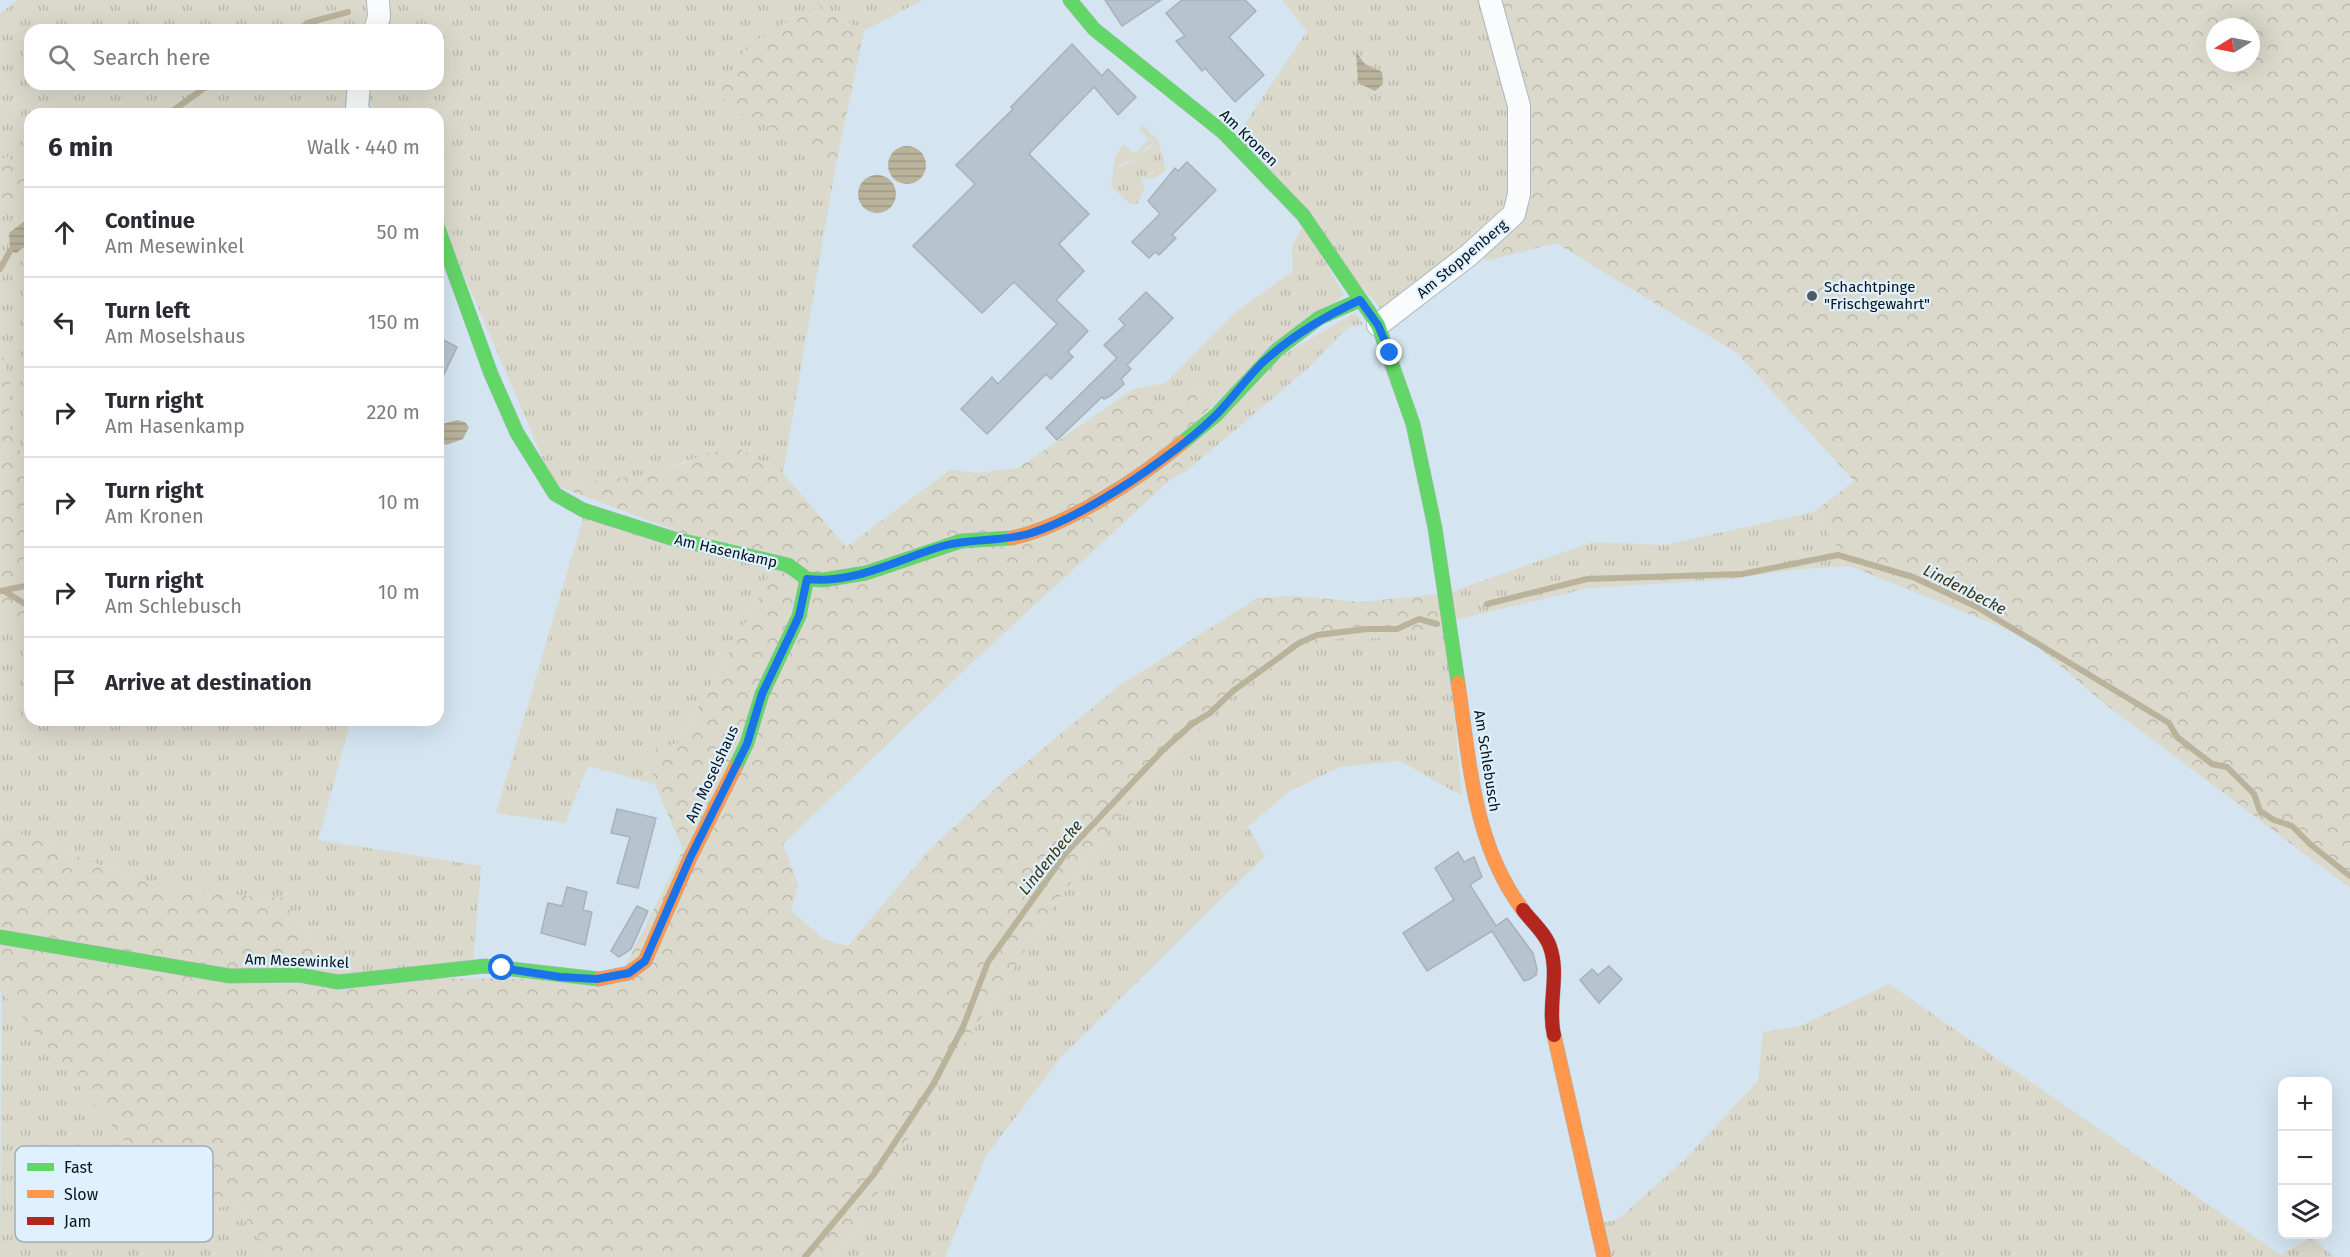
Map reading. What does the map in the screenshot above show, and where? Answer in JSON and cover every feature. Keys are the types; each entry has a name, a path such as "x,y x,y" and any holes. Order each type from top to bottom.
{"street":[{"path":"377,24 379,17 378,0"},
{"name":"Am Kronen","path":"1070,0 1094,29 1224,133 1295,206 1347,276 1360,300 1378,325"},
{"name":"Am Stoppenberg","path":"1378,325 1470,255 1514,214 1519,194 1519,106 1490,0"},
{"path":"357,108 358,90"},
{"name":"Am Hasenkamp","path":"444,245 491,374 517,434 555,494 583,510 671,538 788,565 807,579"},
{"path":"807,579 823,580 866,573 961,541 1006,539 1030,534 1055,523 1110,495 1163,459 1216,415 1277,350 1319,318 1360,300"},
{"name":"Am Schlebusch","path":"1378,325 1413,424 1435,528 1479,821 1504,885 1550,945 1554,956 1552,1028 1604,1257"},
{"name":"Am Moselshaus","path":"629,973 645,961 649,954 690,858 747,744 762,694 799,616 807,579"},
{"name":"Am Mesewinkel","path":"0,937 230,976 299,975 338,982 485,966 597,979 629,973"}],"green space":[{"path":"17,0 374,0 371,24 24,24 24,90 354,90 355,108 24,108 24,173 8,157 0,159 0,14"},
{"path":"382,0 922,0 864,31 819,5 796,16 748,46 816,149 836,164 783,473 738,448 685,461 663,473 554,485 444,228 444,108 368,108 366,90 444,90 444,24 380,24"},
{"path":"1282,0 1484,0 1516,105 1511,208 1382,310 1235,139 1307,31"},
{"path":"1494,0 2350,0 2350,888 2105,704 2026,637 1850,566 1814,512 1854,481 1737,353 1556,243 1486,261 1481,251 1521,207"},
{"path":"819,5 864,31 836,164 816,149 737,112 718,93 747,46 796,16"},
{"path":"1142,125 1158,140 1144,149 1140,157 1114,167 1116,156 1123,144 1135,154 1149,139 1139,129"},
{"path":"1158,140 1166,170 1153,179 1142,177 1141,182 1145,188 1137,204 1130,204 1111,186 1114,167 1132,161"},
{"path":"8,157 24,173 24,204 0,218 0,159"},
{"path":"24,204 24,460 9,426 10,379 0,346 0,218"},
{"path":"1304,224 1344,295 1218,400 1200,388 1162,414 1134,389 1166,383 1233,314 1293,271 1292,246"},
{"path":"1355,313 1363,324 1348,327 1307,369 1188,470 1180,450 1269,363"},
{"path":"0,346 10,379 9,426 24,460 24,639 0,606"},
{"path":"1200,388 1218,400 1177,441 1188,470 1170,480 974,661 783,844 798,885 791,911 824,939 848,946 930,849 1006,779 1116,688 1257,598 1297,596 1361,602 1441,594 1446,624 1394,638 1331,639 1298,649 1236,693 1148,779 1055,904 936,1088 858,1228 834,1257 272,1257 236,1203 213,1209 213,1146 128,1146 0,990 0,826 144,882 243,896 281,897 337,978 619,979 683,850 655,784 647,751 678,743 758,601 772,567 555,485 662,473 708,453 738,448 783,473 846,547 950,470 978,473 1018,468 1134,389 1162,414"},
{"path":"1814,512 1850,566 1799,569 1732,579 1589,588 1454,620 1449,593 1592,542 1665,545"},
{"path":"584,515 772,567 758,601 678,743 648,751 655,784 588,766 565,823 496,813"},
{"path":"0,606 24,639 24,726 349,726 318,840 481,866 473,964 337,978 281,897 243,896 144,882 0,826"},
{"path":"1446,624 1462,796 1400,761 1340,767 1288,792 1248,827 1265,856 1061,1057 986,1156 945,1257 834,1257 858,1228 936,1088 1055,904 1148,779 1236,693 1298,649 1331,639 1394,638"},
{"path":"1889,984 2281,1255 2308,1239 2313,1239 2334,1257 1610,1257 1600,1224 1620,1218 1684,1160 1758,1081 1763,1032 1800,1026"},
{"path":"2,989 129,1146 15,1146 15,1242 213,1242 213,1209 236,1203 272,1257 0,1257"}],"shaded area":[{"path":"1356,52 1365,64 1382,72 1383,84 1375,91 1358,83"},
{"path":"907,146 921,151 926,165 921,179 907,184 893,179 888,165 893,151"},
{"path":"877,175 884,176 890,181 895,187 895,201 890,207 884,212 877,213 870,212 864,207 859,201 858,194 859,187 864,181 870,176"},
{"path":"24,222 24,247 16,253 10,251 9,233"},
{"path":"457,420 465,422 469,427 463,439 446,445 444,444 444,423"}],"building":[{"path":"1105,0 1161,0 1122,26"},
{"path":"1182,0 1245,0 1256,11 1229,37 1264,75 1235,102 1205,68 1202,71 1176,41 1185,36 1166,13"},
{"path":"1072,44 1102,76 1108,69 1136,97 1118,115 1094,87 1029,154 1089,214 1059,244 1084,271 1056,300 1088,331 1068,352 1073,357 1051,379 1046,374 987,434 961,409 992,377 998,384 1057,324 1014,282 982,313 913,246 975,184 956,165 1013,109 1011,107"},
{"path":"1187,162 1216,190 1172,235 1176,238 1159,255 1155,252 1149,258 1132,242 1160,214 1148,201 1175,168 1178,171"},
{"path":"1146,292 1173,318 1127,365 1131,369 1121,379 1124,384 1110,396 1104,399 1102,397 1057,440 1046,428 1117,358 1104,345 1125,325 1119,319"},
{"path":"444,340 457,347 444,374"},
{"path":"617,809 656,818 638,888 617,883 630,837 611,833"},
{"path":"1458,852 1464,862 1474,857 1482,877 1470,885 1496,926 1507,918 1533,953 1537,969 1536,975 1530,979 1524,981 1492,931 1427,971 1403,933 1454,900 1435,868"},
{"path":"567,887 587,892 583,910 592,912 585,945 541,933 548,903 562,906"},
{"path":"637,906 648,911 631,949 619,957 611,951"},
{"path":"1609,966 1622,979 1599,1003 1580,980 1592,969 1598,975"}],"waterway":[{"path":"306,24 348,12"},
{"path":"176,108 202,90"},
{"path":"0,269 10,251"},
{"name":"Lindenbecke","path":"1487,604 1587,579 1742,574 1838,555 1913,577 1977,607 2169,723 2177,737 2212,764 2227,767 2254,794 2260,811 2274,820 2292,826 2311,845 2350,876"},
{"path":"0,591 24,586"},
{"path":"4,591 24,603"},
{"name":"Lindenbecke","path":"805,1257 874,1174 934,1083 963,1027 988,962 1066,853 1163,750 1192,724 1210,713 1233,691 1299,643 1317,635 1367,629 1397,629 1419,619 1437,624"}],"traffic: fast":[{"path":"1070,0 1094,29 1224,133 1303,215 1378,325 1413,424 1435,528 1458,683"},
{"path":"444,245 491,374 517,433 555,494 583,510 671,538 788,565 807,579 823,580 866,573 961,541 1012,538"},
{"path":"1182,443 1216,415 1277,350 1319,318 1360,300"},
{"path":"735,768 747,743 762,694 799,616 807,579"},
{"path":"0,937 230,976 299,975 338,982 485,966 599,979"}],"traffic: slow":[{"path":"1012,538 1056,523 1102,500 1182,443"},
{"path":"1458,683 1476,801 1484,830 1493,858 1506,885 1523,910"},
{"path":"599,979 629,973 645,961 690,858 735,768"},
{"path":"1554,1035 1604,1257"}],"traffic: jam":[{"path":"1523,910 1545,937 1553,958 1552,1024 1554,1035"}],"place":[{"name":"Schachtpinge \"Frischgewahrt\"","path":"1812,296"}],"route":[{"path":"502,968 560,977 597,979 629,973 645,961 690,858 747,744 762,694 777,658 799,616 807,579 846,578 961,541 1006,539 1030,534 1055,523 1110,495 1163,459 1216,415 1259,366 1277,350 1319,318 1360,300 1378,325 1390,353"}]}
